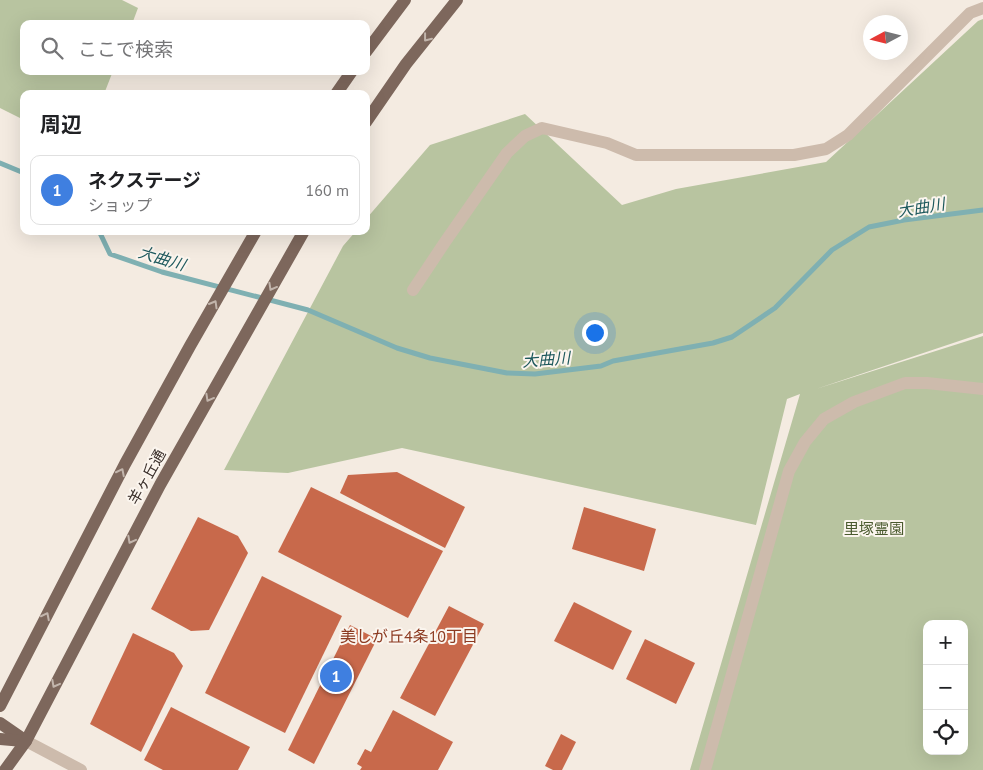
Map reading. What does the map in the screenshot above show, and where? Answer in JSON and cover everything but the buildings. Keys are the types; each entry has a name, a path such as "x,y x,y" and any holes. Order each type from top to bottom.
{"main road":[{"path":"370,47 405,0"},
{"path":"370,116 406,64 457,0"},
{"path":"339,90 349,75"},
{"name":"羊ヶ丘通","path":"0,706 121,472 253,235"},
{"name":"羊ヶ丘通","path":"5,770 26,741 160,485 302,235"},
{"path":"0,723 26,741"},
{"path":"0,739 26,741"}],"street":[{"path":"413,290 507,153 525,136 542,128 607,143 636,155 794,155 826,149 848,135 970,13 983,8"},
{"path":"705,770 789,471 805,442 824,419 854,402 905,383 927,383 983,389"},
{"path":"26,741 81,770"}],"green space":[{"path":"0,0 122,0 138,8 134,20 20,20 20,75 111,75 106,90 20,90 20,118 0,108"},
{"name":"里塚霊園","path":"983,19 983,333 816,389 983,336 983,770 690,770 800,394 787,399 756,525 402,448 288,473 224,470 343,246 353,235 370,235 370,214 430,145 525,114 622,205 676,189 826,162 978,21"}],"waterway":[{"name":"大曲川","path":"0,163 20,171"},
{"name":"大曲川","path":"101,235 110,254 162,272 308,310 397,348 430,358 507,373 535,374 601,366 613,361 713,343 732,337 775,308 832,250 869,227 904,220 983,210"}],"place":[{"name":"ネクステージ","path":"336,676"}],"district":[{"name":"美しが丘4条10丁目","path":"409,636"}]}
